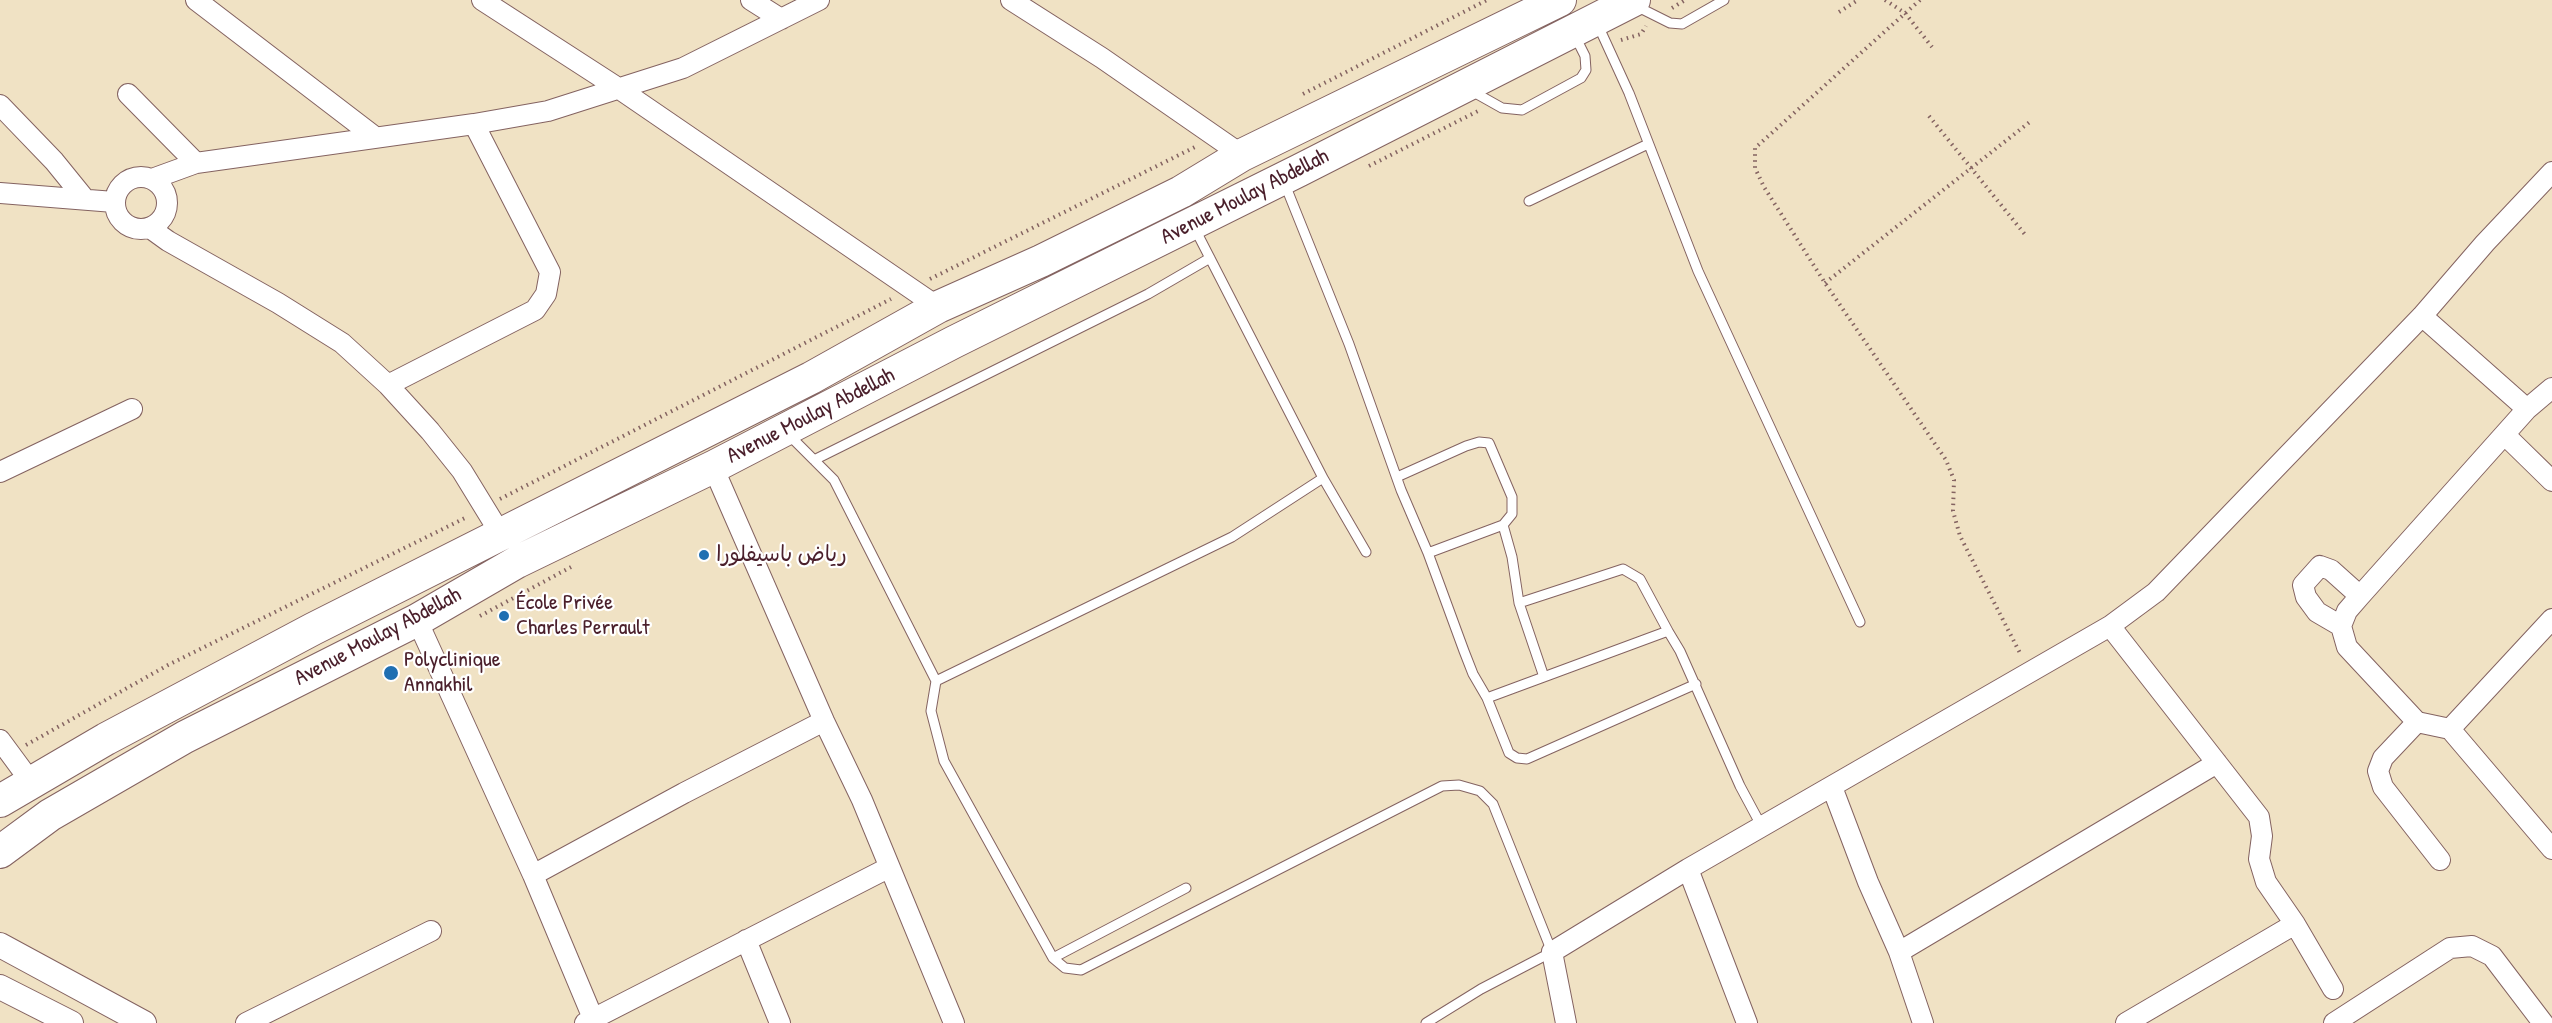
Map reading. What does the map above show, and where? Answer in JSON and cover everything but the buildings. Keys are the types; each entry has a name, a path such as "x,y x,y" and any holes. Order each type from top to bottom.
{"main road":[{"name":"Avenue Moulay Abdellah","path":"0,801 492,520 811,378 938,307 1041,261 1181,192 1242,155 1560,0"},
{"name":"Avenue Moulay Abdellah","path":"0,852 50,815 185,737 417,620 517,562 713,467 1631,1"}],"street":[{"path":"196,0 375,137"},
{"path":"482,0 618,88 938,307"},
{"path":"751,0 781,19"},
{"path":"152,179 196,162 474,124 548,111 684,68 819,0"},
{"path":"1011,0 1102,58 1242,155"},
{"path":"128,93 196,162"},
{"path":"0,105 54,161 84,198"},
{"path":"388,384 535,310 546,294 550,272 474,124"},
{"path":"1566,1023 1552,952 1688,869 2110,626 2156,592 2422,316 2485,243 2552,172"},
{"path":"143,176 152,179 161,185 166,194 168,204 165,214 159,223 150,228 140,230 130,227 121,221 116,212 114,202 117,191 123,183 132,178 143,176"},
{"path":"0,193 114,202"},
{"path":"150,228 168,241 278,303 342,343 388,384 462,471 492,520"},
{"path":"2422,316 2528,409"},
{"path":"2551,391 2528,409 2360,596 2347,611 2341,626 2348,647 2416,722 2450,729 2552,849"},
{"path":"0,472 132,409"},
{"path":"2506,436 2552,481"},
{"path":"713,467 824,721 862,800 888,868 954,1023"},
{"path":"2341,626 2317,612 2306,597 2303,585 2320,566 2331,570 2360,596"},
{"path":"417,620 533,875 591,1022 888,868"},
{"path":"2450,729 2552,620"},
{"path":"2110,626 2259,817 2262,836 2259,859 2266,882 2295,924 2333,988"},
{"path":"533,875 684,793 824,721"},
{"path":"2416,722 2383,758 2378,771 2383,787 2440,860"},
{"path":"5,748 32,782"},
{"path":"1899,952 2217,763"},
{"path":"1832,787 1868,882 1899,952 1923,1023"},
{"path":"1688,869 1747,1023"},
{"path":"2126,1023 2295,924"},
{"path":"246,1023 431,931"},
{"path":"746,940 780,1023"},
{"path":"0,945 144,1023"},
{"path":"2334,1023 2450,948 2472,946 2492,956 2543,1023"},
{"path":"0,987 71,1023"}],"lane":[{"path":"1631,1 1670,23 1682,24 1724,0"},
{"path":"1462,86 1502,108 1522,110 1581,78 1586,70 1584,25"},
{"path":"1584,25 1648,144 1698,271 1860,622"},
{"path":"1529,201 1648,144"},
{"path":"1282,179 1349,344 1397,477 1473,674 1487,698 1509,753 1516,758 1527,759 1696,684"},
{"path":"1192,224 1323,478 1366,552"},
{"path":"814,460 1148,294 1210,258"},
{"path":"784,430 834,480 936,681 931,711 945,761 1053,958 1065,968 1081,970 1442,786 1459,785 1480,791 1493,804 1552,952 1481,989 1426,1023"},
{"path":"1397,477 1466,446 1479,442 1489,443 1512,497 1512,514 1503,525 1428,553"},
{"path":"936,681 1232,537 1323,478"},
{"path":"1503,525 1512,557 1519,603 1544,677"},
{"path":"1519,603 1623,569 1641,579 1696,684 1740,786 1762,827"},
{"path":"1487,698 1668,631"},
{"path":"1053,958 1186,888"}],"path":[{"path":"1299,96 1487,0"},
{"path":"1839,12 1858,0"},
{"path":"1885,0 1905,13 1932,46"},
{"path":"1920,0 1755,148 1755,168 1764,187 1826,283 1946,460 1954,480 1953,511 1960,536 2017,643 2028,673"},
{"path":"1929,116 2027,237"},
{"path":"1826,283 2031,121"},
{"path":"5,748 74,717 168,665 398,553 492,520 911,288 1216,137"}],"place":[{"name":"رياض باسيفلورا","path":"704,555"},
{"name":"École Privée Charles Perrault","path":"504,616"},
{"name":"Polyclinique Annakhil","path":"391,673"}]}
